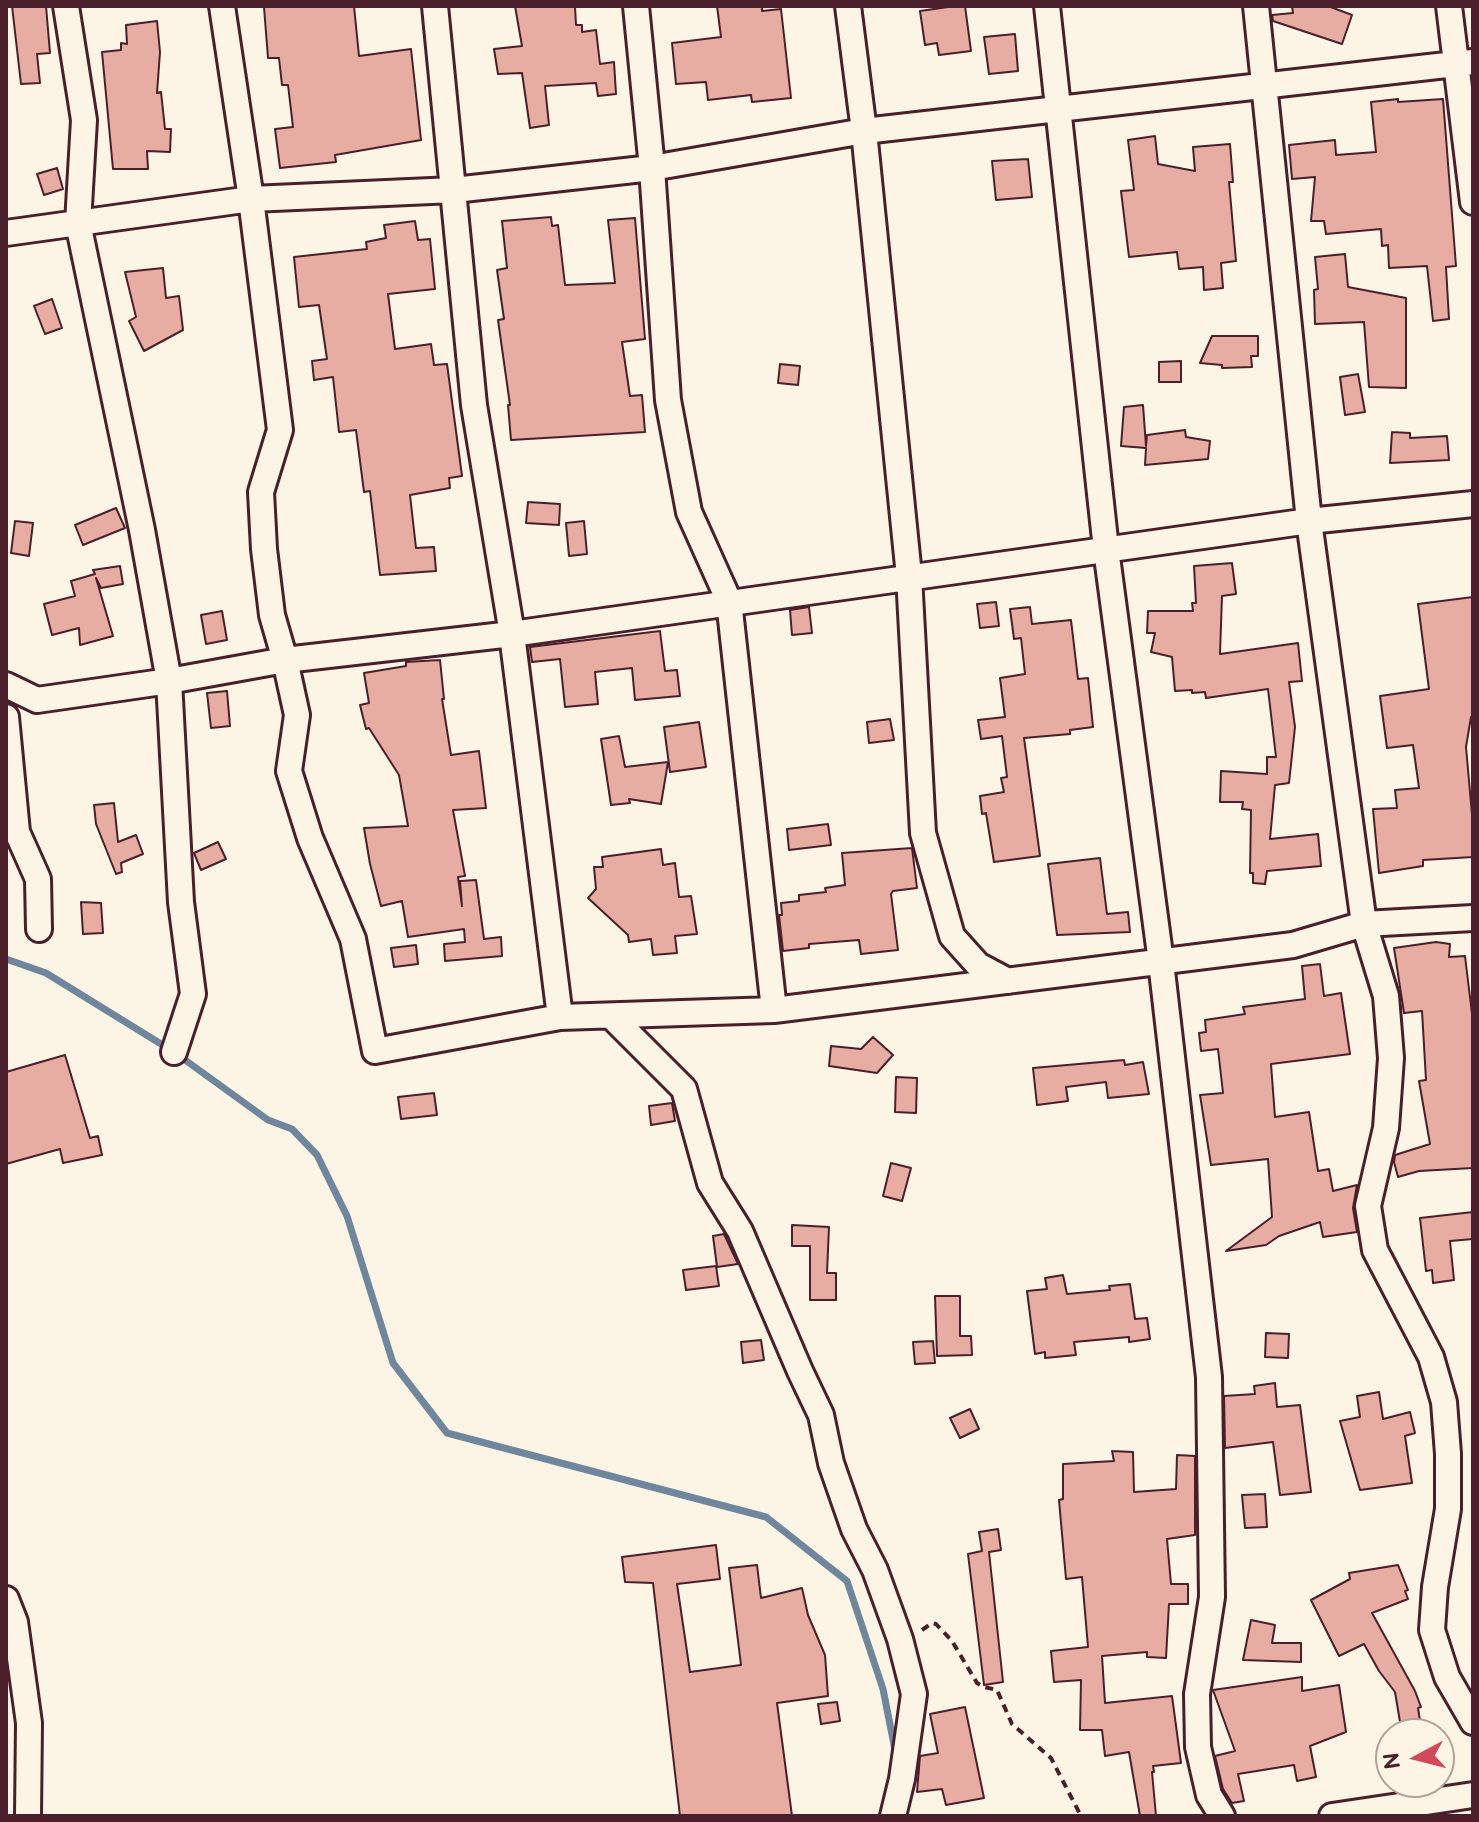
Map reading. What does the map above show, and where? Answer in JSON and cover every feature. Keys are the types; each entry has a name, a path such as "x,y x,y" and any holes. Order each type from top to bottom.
{"street":[{"path":"66,6 84,120 78,223 139,515 169,681 181,902 193,994 174,1052"},
{"path":"222,6 251,199 280,430 261,492 272,615 297,715 289,771 310,838 353,939 375,1051 560,1017 774,1010 1293,945 1364,924 1473,918"},
{"path":"435,6 474,405 512,634 560,1017"},
{"path":"636,6 671,414 689,512 729,601 774,1010"},
{"path":"848,6 864,131 909,576 923,833 952,936 978,965 1008,981"},
{"path":"1047,6 1106,549 1161,962 1209,1377 1212,1597 1197,1694 1198,1747 1209,1795 1222,1816"},
{"path":"1256,6 1309,521 1364,924 1386,996 1391,1058 1386,1128 1368,1206 1375,1250 1431,1357 1444,1402 1448,1509 1435,1587 1432,1630 1447,1677 1473,1722"},
{"path":"1449,6 1464,62 1473,202"},
{"path":"6,233 251,199 454,190 652,168 864,131 1464,62"},
{"path":"6,685 37,700 285,660 512,634 1309,521 1473,504"},
{"path":"6,717 17,832 38,879 39,929"},
{"path":"611,1016 684,1089 710,1183 740,1231 821,1415 831,1463 849,1516 875,1570 900,1639 914,1694 902,1779 893,1816"},
{"path":"6,1599 15,1622 29,1723 28,1816"},
{"path":"1332,1816 1473,1795"}],"path":[{"path":"900,1639 932,1623 943,1630 977,1683 997,1690 1012,1724 1051,1758 1081,1816"}],"building":[{"path":"12,6 46,6 50,53 37,54 40,83 21,84"},
{"path":"354,6 359,56 411,49 421,140 335,155 336,162 280,168 275,129 293,127 288,85 282,85 279,58 268,58 264,7"},
{"path":"515,6 575,6 576,25 582,25 582,32 596,30 600,64 614,62 616,94 598,96 596,83 545,86 549,125 530,128 522,73 498,74 494,49 522,46"},
{"path":"717,6 762,6 762,11 781,9 791,98 752,102 751,95 708,100 706,82 676,84 672,43 721,37"},
{"path":"965,6 971,51 939,55 937,43 925,45 920,11"},
{"path":"1292,6 1328,6 1352,15 1342,44 1273,21 1272,15 1293,13"},
{"path":"157,21 160,52 157,93 161,92 165,129 171,129 170,152 147,151 148,169 113,169 102,52 121,50 121,43 127,44 126,25"},
{"path":"1015,34 1018,71 989,74 984,37"},
{"path":"1398,99 1398,102 1443,99 1456,266 1446,267 1449,319 1433,321 1427,266 1389,268 1388,245 1382,246 1381,229 1326,234 1324,221 1311,221 1315,177 1292,179 1289,145 1335,140 1336,155 1376,152 1371,102"},
{"path":"1155,136 1158,164 1195,171 1193,147 1230,144 1233,182 1229,182 1236,261 1221,263 1223,288 1204,290 1203,267 1179,269 1177,252 1129,257 1121,191 1134,190 1128,140"},
{"path":"1028,159 1032,197 996,200 992,161"},
{"path":"57,168 63,189 44,195 37,174"},
{"path":"551,217 552,226 558,225 565,285 615,283 608,220 635,218 645,339 622,342 630,396 642,395 645,432 511,440 510,405 498,320 504,319 497,270 507,268 502,221"},
{"path":"415,221 418,240 430,239 435,289 388,294 395,349 431,344 434,365 447,364 462,476 449,478 450,488 410,495 416,548 434,547 436,571 380,575 370,491 364,492 356,430 339,432 333,377 314,380 312,361 327,359 319,305 299,307 294,257 367,249 366,242 386,238 384,225"},
{"path":"1345,254 1348,287 1406,298 1406,388 1369,387 1364,322 1315,324 1314,290 1318,289 1315,257"},
{"path":"163,268 166,298 179,296 183,330 144,351 129,321 136,317 125,272"},
{"path":"52,299 62,328 45,334 34,306"},
{"path":"1212,336 1258,336 1258,356 1251,356 1252,367 1222,368 1222,365 1200,363"},
{"path":"1181,361 1181,382 1159,382 1159,362"},
{"path":"780,364 800,366 798,385 778,383"},
{"path":"1358,374 1365,412 1345,415 1340,377"},
{"path":"1143,405 1146,446 1147,435 1185,430 1186,437 1210,441 1208,459 1145,465 1146,448 1121,446 1124,407"},
{"path":"1392,432 1410,433 1410,438 1447,436 1449,460 1390,463"},
{"path":"528,502 560,504 559,525 526,523"},
{"path":"116,508 125,528 83,545 75,525"},
{"path":"15,521 33,523 29,556 11,553"},
{"path":"584,521 587,554 569,556 566,523"},
{"path":"1232,563 1236,594 1222,596 1220,654 1298,643 1302,681 1289,682 1295,727 1289,783 1275,785 1270,839 1318,834 1321,866 1267,871 1265,884 1253,883 1253,873 1250,873 1251,810 1242,809 1243,802 1220,802 1221,771 1267,774 1267,757 1276,757 1268,689 1206,698 1205,692 1175,691 1172,657 1151,652 1155,633 1147,633 1148,611 1193,611 1192,603 1196,603 1194,566"},
{"path":"120,566 123,584 101,588 96,578 113,636 80,645 79,628 52,635 44,604 75,596 71,581 95,574 93,570"},
{"path":"1473,597 1473,717 1466,747 1473,857 1423,860 1423,866 1379,873 1373,809 1397,808 1395,790 1419,788 1413,745 1387,748 1380,696 1429,689 1418,604"},
{"path":"996,602 999,626 980,628 977,604"},
{"path":"809,607 812,633 792,635 790,610"},
{"path":"1030,607 1032,624 1071,620 1078,679 1088,678 1093,727 1070,730 1070,734 1024,738 1040,856 994,862 980,796 1004,792 1001,778 1007,777 1002,736 981,739 978,720 1005,717 1000,678 1025,674 1021,638 1014,639 1010,609"},
{"path":"222,611 227,640 206,644 201,615"},
{"path":"660,631 665,671 677,670 680,696 635,700 632,668 595,672 598,704 565,707 560,659 532,662 530,647"},
{"path":"440,660 442,699 451,755 479,751 486,808 453,810 465,876 458,877 462,906 460,881 476,880 484,939 501,937 502,956 445,961 444,944 465,942 464,929 408,937 402,901 381,906 370,864 364,828 408,826 399,775 369,728 366,729 360,705 369,703 364,673 406,666 406,662"},
{"path":"227,691 230,726 211,728 207,693"},
{"path":"890,719 894,740 869,743 867,722"},
{"path":"699,722 706,767 670,772 664,727"},
{"path":"619,736 625,767 668,762 661,804 629,799 630,803 611,805 601,739"},
{"path":"114,803 118,842 136,835 143,854 121,863 122,872 116,874 96,824 94,805"},
{"path":"828,824 831,845 789,850 787,829"},
{"path":"218,842 226,859 201,870 194,853"},
{"path":"912,848 917,888 893,891 891,894 898,950 861,954 859,940 809,944 809,948 783,951 779,915 782,915 781,903 799,901 799,895 826,892 825,888 845,885 842,853"},
{"path":"661,849 663,865 675,863 679,897 691,896 697,934 675,936 677,953 653,955 651,939 629,942 628,935 588,898 596,889 594,867 603,867 602,857"},
{"path":"1100,858 1107,914 1128,912 1130,932 1057,935 1048,864"},
{"path":"81,902 101,903 103,933 83,934"},
{"path":"1436,942 1450,944 1449,957 1465,956 1473,1022 1473,1168 1419,1171 1398,1177 1395,1155 1430,1144 1419,1081 1426,1080 1422,1011 1404,1013 1394,948"},
{"path":"416,945 418,964 394,967 391,948"},
{"path":"1320,964 1324,996 1341,993 1350,1054 1271,1064 1275,1117 1309,1112 1318,1171 1329,1169 1333,1191 1357,1185 1353,1208 1357,1232 1323,1237 1320,1222 1279,1236 1266,1245 1226,1251 1272,1217 1268,1159 1211,1165 1200,1095 1223,1093 1218,1049 1201,1051 1199,1033 1206,1032 1205,1020 1245,1014 1243,1007 1305,999 1302,966"},
{"path":"873,1037 893,1055 877,1073 829,1066 831,1046 861,1049"},
{"path":"65,1055 90,1138 98,1136 102,1155 63,1163 60,1149 6,1164 6,1072"},
{"path":"1124,1060 1125,1065 1143,1062 1149,1094 1108,1098 1106,1082 1066,1087 1068,1101 1037,1105 1033,1068"},
{"path":"896,1077 917,1078 916,1113 895,1112"},
{"path":"434,1093 437,1115 401,1119 398,1097"},
{"path":"672,1103 675,1121 651,1125 649,1106"},
{"path":"891,1163 911,1168 902,1201 883,1196"},
{"path":"1473,1212 1473,1239 1450,1241 1454,1280 1433,1283 1432,1270 1426,1271 1420,1218"},
{"path":"792,1225 829,1227 827,1273 836,1273 836,1300 810,1300 810,1246 792,1246"},
{"path":"724,1234 738,1264 717,1267 713,1236"},
{"path":"716,1266 719,1286 686,1290 683,1270"},
{"path":"1063,1275 1067,1294 1110,1290 1109,1286 1130,1284 1135,1319 1147,1318 1150,1339 1129,1342 1129,1337 1074,1342 1076,1355 1045,1358 1045,1352 1035,1354 1027,1291 1047,1289 1045,1278"},
{"path":"935,1296 960,1296 960,1336 971,1336 972,1355 937,1356"},
{"path":"1266,1333 1289,1334 1288,1358 1265,1357"},
{"path":"761,1340 764,1360 743,1363 741,1342"},
{"path":"933,1341 935,1363 915,1364 913,1342"},
{"path":"1275,1383 1277,1407 1300,1405 1311,1492 1280,1495 1273,1442 1225,1448 1224,1396 1255,1394 1254,1386"},
{"path":"1379,1392 1383,1419 1410,1412 1415,1433 1405,1436 1412,1483 1360,1490 1340,1421 1360,1417 1357,1396"},
{"path":"970,1409 979,1429 960,1438 950,1418"},
{"path":"1112,1451 1133,1452 1134,1492 1176,1489 1177,1455 1195,1456 1195,1535 1167,1539 1171,1584 1188,1584 1188,1604 1169,1604 1166,1658 1147,1657 1147,1652 1102,1656 1105,1703 1172,1696 1181,1763 1153,1766 1156,1816 1140,1816 1129,1752 1105,1756 1102,1730 1080,1730 1081,1680 1054,1682 1051,1651 1088,1647 1082,1577 1066,1579 1059,1500 1063,1499 1063,1464 1114,1461"},
{"path":"1265,1494 1267,1527 1245,1528 1242,1495"},
{"path":"998,1529 1001,1550 989,1552 1003,1682 984,1685 968,1554 982,1551 979,1532"},
{"path":"716,1545 720,1579 677,1584 690,1672 741,1665 729,1568 757,1565 761,1598 802,1588 808,1615 825,1655 828,1696 777,1703 792,1816 680,1816 653,1583 625,1582 622,1557"},
{"path":"1398,1565 1408,1590 1405,1591 1408,1599 1372,1613 1415,1691 1421,1707 1418,1708 1420,1718 1399,1718 1395,1692 1364,1644 1339,1656 1311,1600 1350,1579 1349,1573"},
{"path":"1251,1620 1275,1625 1272,1643 1301,1643 1301,1662 1243,1660"},
{"path":"1302,1677 1302,1691 1339,1685 1346,1732 1310,1746 1316,1777 1297,1781 1294,1765 1238,1774 1244,1801 1232,1803 1223,1789 1215,1756 1235,1751 1213,1690"},
{"path":"837,1702 840,1721 821,1724 818,1704"},
{"path":"965,1707 984,1798 946,1805 942,1789 917,1792 920,1756 938,1753 930,1714"}],"waterway":[{"path":"6,959 46,973 174,1052 268,1120 292,1129 317,1155 347,1216 393,1363 447,1433 766,1517 847,1581 883,1689 896,1755"}]}
